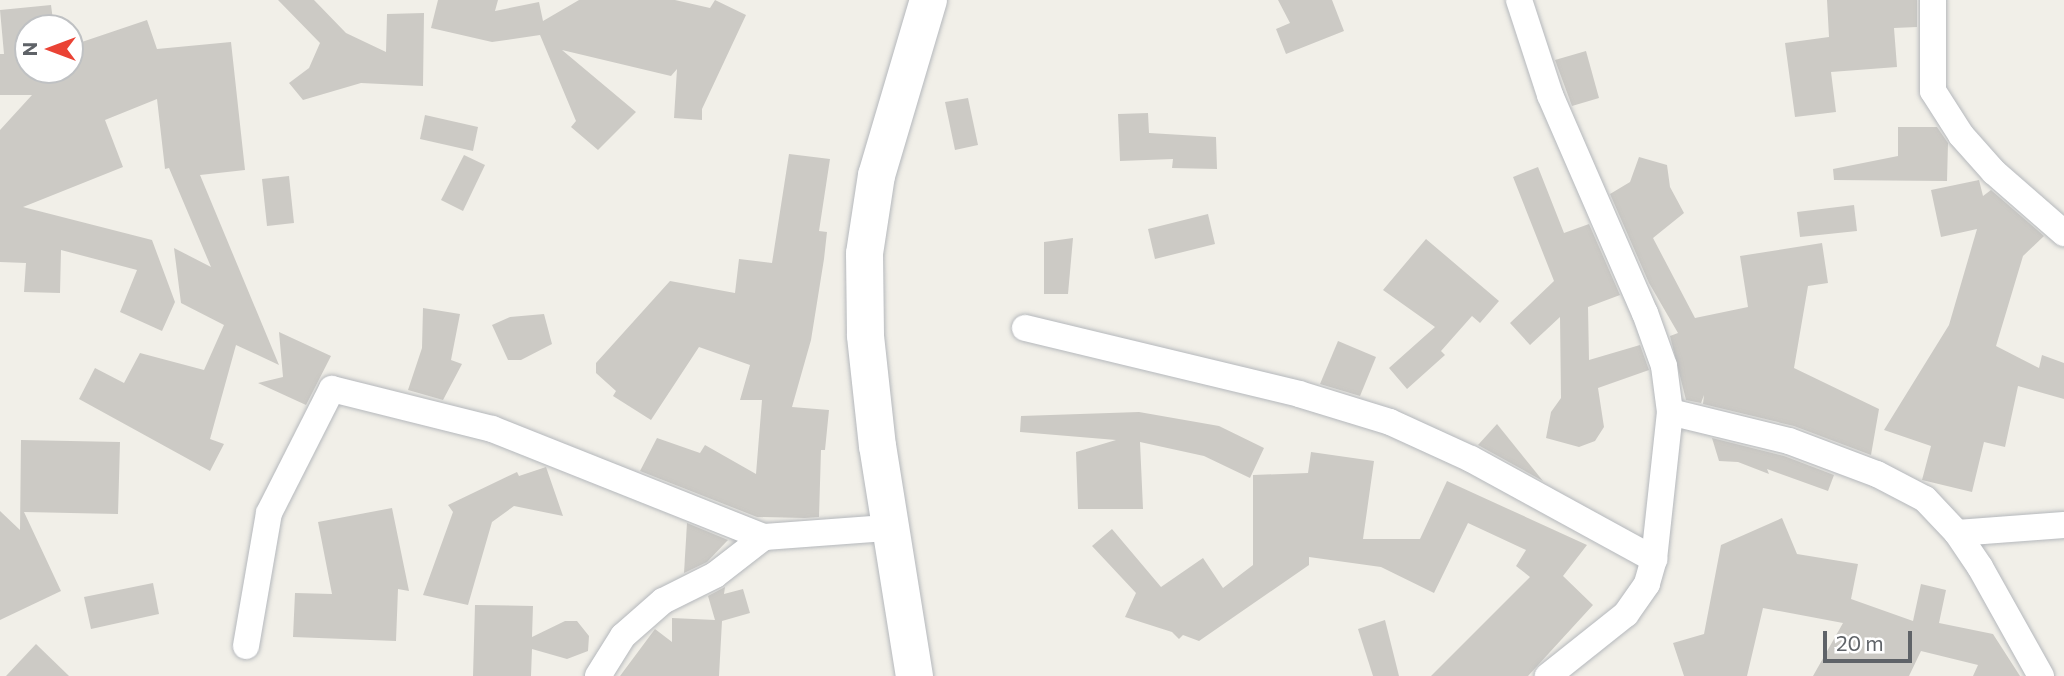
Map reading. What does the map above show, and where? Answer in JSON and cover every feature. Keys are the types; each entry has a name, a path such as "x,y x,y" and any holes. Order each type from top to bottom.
{"main road":[{"path":"914,676 887,528 865,335 864,253 876,175 928,0"}],"street":[{"path":"1519,0 1550,95 1664,366 1670,412 1654,559 1647,584 1626,614 1548,676"},
{"path":"1933,0 1933,91 1961,135 1986,163 2064,233"},
{"path":"1025,328 1299,394 1390,422 1471,459 1654,559"},
{"path":"246,646 270,513 332,389 492,429 764,537 887,528"},
{"path":"1670,412 1789,441 1877,474 1925,499 1957,533 2042,676"},
{"path":"1957,533 2064,525"},
{"path":"598,676 623,636 663,601 715,575 764,537"}],"building":[{"path":"278,0 314,0 346,33 386,52 387,14 424,13 423,86 361,83 303,100 289,83 309,68 320,43"},
{"path":"438,0 498,0 495,11 539,2 543,21 579,0 675,0 710,8 715,0 746,15 702,109 702,120 674,118 677,69 671,76 562,50 636,112 598,150 571,127 576,121 540,35 492,42 431,28"},
{"path":"1278,0 1332,0 1344,31 1286,54 1276,29 1290,23"},
{"path":"1827,0 1917,0 1917,27 1894,28 1897,67 1831,72 1836,112 1795,117 1785,43 1829,37"},
{"path":"51,5 52,14 14,14 14,84 84,84 84,41 147,20 157,49 231,42 245,170 200,175 279,365 236,345 210,439 224,444 210,471 79,399 95,368 124,383 140,353 204,370 224,325 181,303 174,248 211,267 169,168 165,169 157,99 105,120 123,167 23,207 152,240 175,302 162,331 120,312 137,270 61,250 60,293 24,292 26,263 0,262 0,130 32,95 0,95 0,54 4,54 0,10"},
{"path":"1586,51 1599,98 1572,106 1555,60"},
{"path":"968,98 978,145 955,150 945,102"},
{"path":"1148,113 1149,133 1216,137 1217,169 1172,168 1173,159 1120,161 1118,114"},
{"path":"425,115 478,127 473,151 420,139"},
{"path":"1898,127 1937,127 1948,143 1947,181 1834,180 1833,169 1898,156"},
{"path":"789,154 830,159 819,231 827,232 824,259 811,340 792,407 829,410 825,450 821,450 819,517 757,517 640,471 657,438 700,453 705,445 756,474 762,400 740,400 750,365 699,347 651,420 613,396 616,391 596,373 596,363 670,281 735,293 739,259 772,263"},
{"path":"464,155 485,165 463,211 441,200"},
{"path":"1639,157 1667,165 1670,187 1684,213 1653,238 1695,318 1748,307 1740,256 1822,243 1828,283 1808,286 1794,368 1879,409 1871,455 1794,426 1703,404 1704,395 1701,403 1686,400 1670,336 1678,333 1649,283 1610,194 1630,182"},
{"path":"1538,167 1564,233 1589,224 1620,295 1588,307 1589,360 1640,345 1649,370 1598,388 1604,427 1595,441 1579,447 1546,438 1551,412 1561,398 1560,317 1530,345 1510,323 1554,281 1513,177"},
{"path":"289,176 294,223 267,226 262,179"},
{"path":"1979,180 1983,196 1991,190 2044,236 2023,256 1996,346 2039,368 2042,355 2064,363 2064,399 2018,386 2005,447 1984,442 1972,492 1922,480 1931,446 1884,430 1949,325 1977,229 1941,237 1931,190"},
{"path":"1854,205 1857,231 1800,237 1797,212"},
{"path":"1208,214 1215,244 1155,259 1148,229"},
{"path":"1073,238 1068,294 1044,294 1044,242"},
{"path":"1426,239 1499,301 1480,323 1472,316 1441,351 1445,355 1407,389 1389,368 1435,327 1383,290"},
{"path":"423,308 460,314 451,360 462,364 443,400 408,390 422,348"},
{"path":"544,314 552,344 521,360 508,360 492,325 510,317"},
{"path":"279,332 331,356 306,405 258,383 283,377"},
{"path":"1338,341 1376,357 1360,396 1320,384"},
{"path":"1139,412 1219,426 1264,448 1250,478 1204,456 1140,442 1143,509 1078,509 1076,452 1116,440 1020,432 1021,416"},
{"path":"1497,424 1543,481 1478,445"},
{"path":"1712,438 1784,456 1834,475 1828,491 1767,469 1769,474 1738,462 1719,461"},
{"path":"21,440 120,442 118,514 24,512 61,591 0,620 0,511 20,530"},
{"path":"1311,452 1374,461 1363,539 1420,539 1447,481 1587,545 1563,576 1593,605 1528,676 1431,676 1530,577 1516,566 1526,550 1468,523 1434,593 1381,567 1309,557 1309,565 1199,641 1183,635 1179,639 1172,632 1125,617 1136,593 1092,546 1112,529 1161,587 1203,558 1223,588 1253,565 1253,475 1308,473"},
{"path":"546,467 563,516 514,506 492,522 468,605 423,595 453,512 448,505 517,472 519,476"},
{"path":"392,508 409,591 398,589 396,641 293,637 295,593 332,594 318,522"},
{"path":"1782,518 1797,554 1858,564 1851,599 1913,621 1921,584 1946,590 1939,623 1993,634 2020,676 1973,676 1978,665 1921,651 1909,676 1813,676 1843,623 1763,608 1747,676 1684,676 1673,643 1704,634 1721,545"},
{"path":"687,523 728,540 707,562 684,573"},
{"path":"153,583 159,614 91,629 84,597"},
{"path":"725,587 724,594 743,589 750,613 722,621 719,676 620,676 655,629 672,642 672,618 715,620 708,596"},
{"path":"475,605 533,606 532,637 565,621 577,621 589,636 588,651 567,659 532,649 531,676 473,676"},
{"path":"1385,620 1399,676 1373,676 1358,629"},
{"path":"36,644 69,676 6,676"}]}
